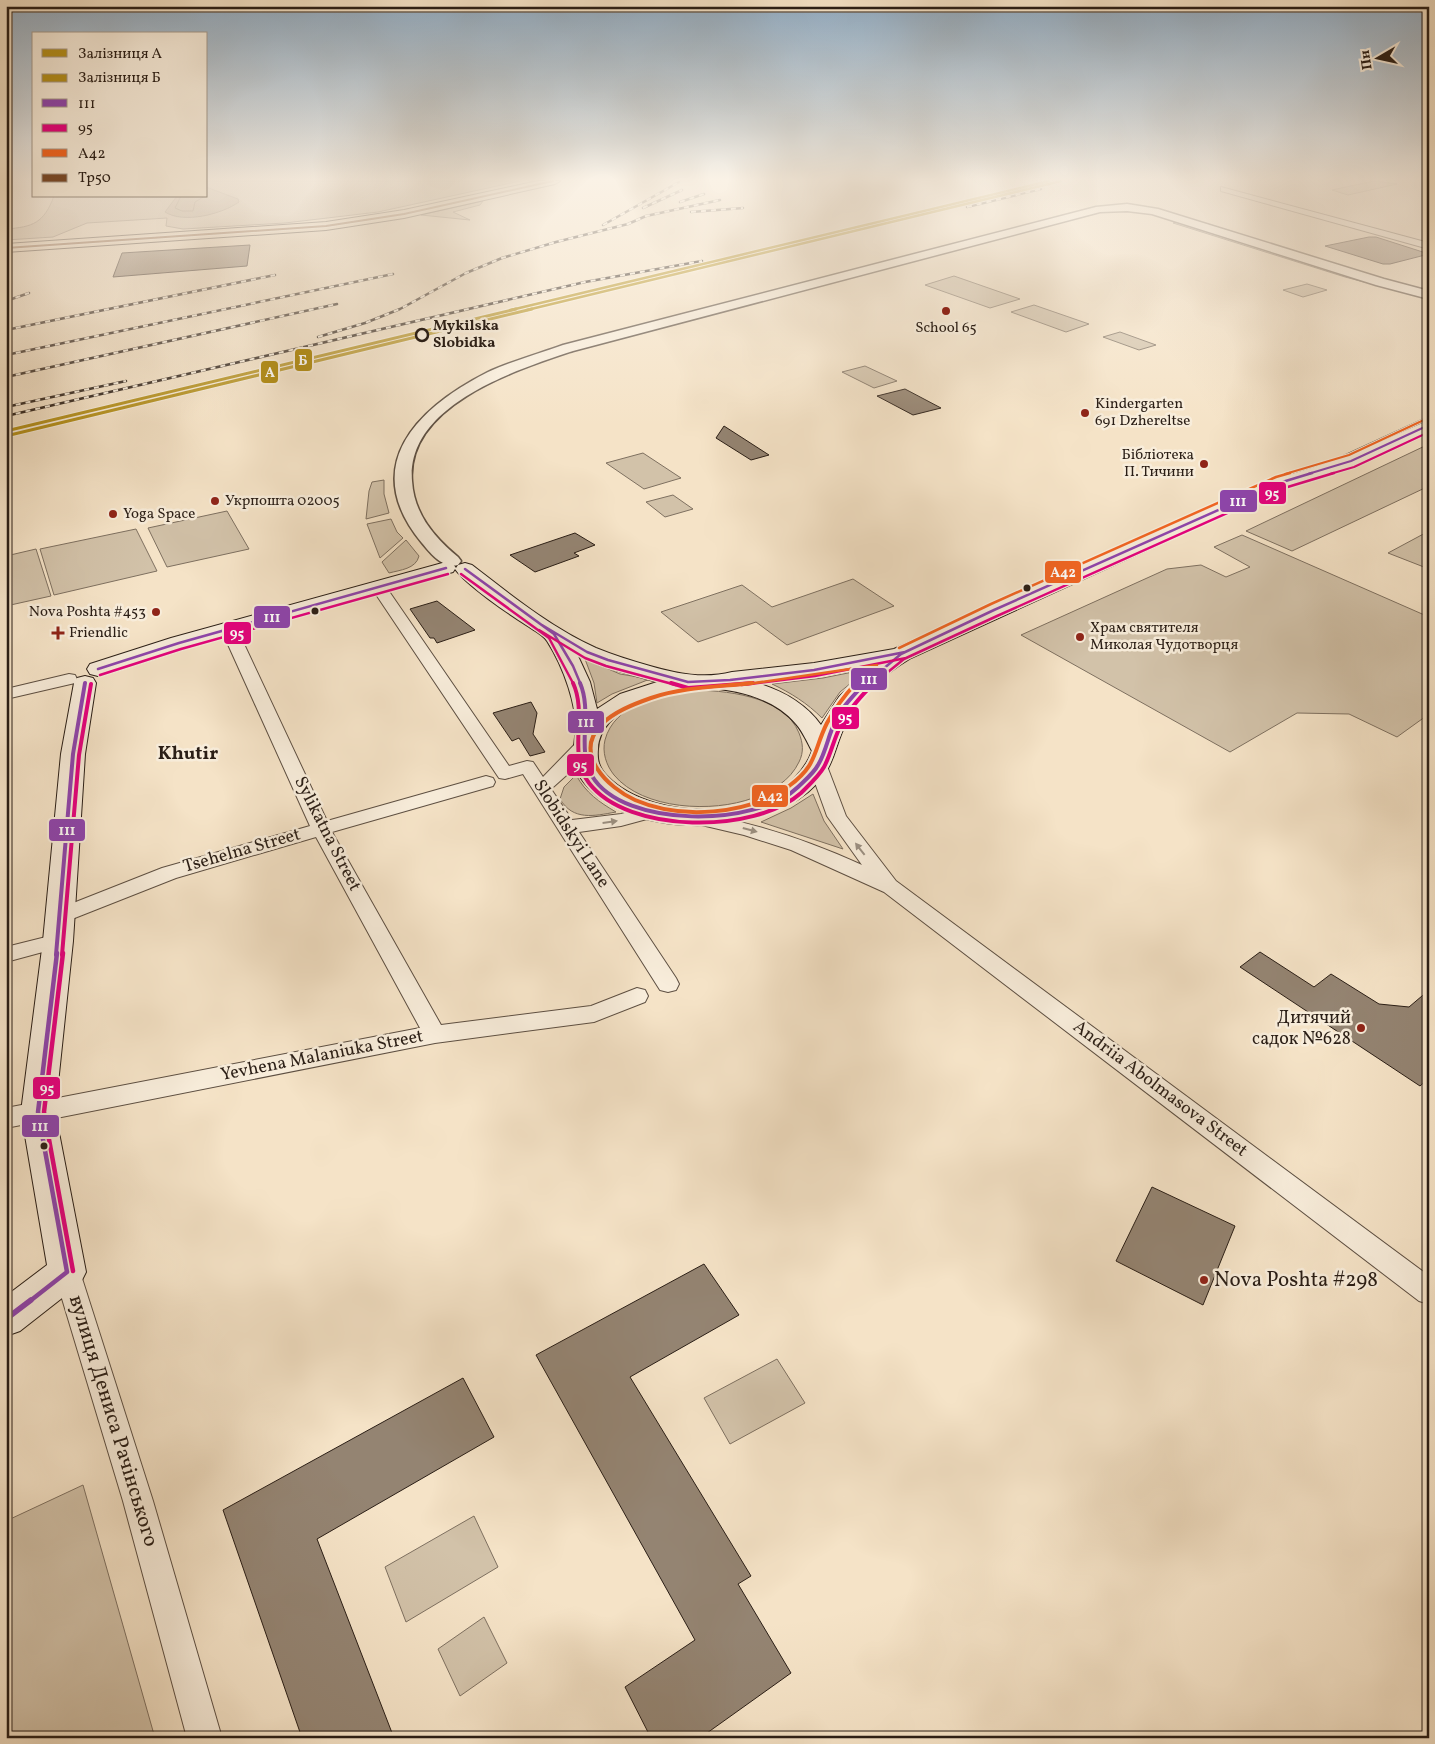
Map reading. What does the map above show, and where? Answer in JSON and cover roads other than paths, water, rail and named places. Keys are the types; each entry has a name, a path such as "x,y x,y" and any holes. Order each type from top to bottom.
{"main road":[{"path":"1279,483 1328,453 1429,406"},
{"path":"554,634 573,666 582,687 586,709 585,762 593,778 609,793 631,805 651,812 686,817 716,816 746,811 774,802 796,789 821,759 835,721 850,700 868,680 901,654 994,610 1279,483 1351,461 1429,425"},
{"path":"84,677 229,629 454,566 554,634 587,652 608,660 688,682"},
{"path":"586,740 597,720 614,707 647,691 688,682 814,670 901,654"},
{"name":"вулиця Дениса Рачінського","path":"67,1272 38,1112 59,929 73,754 84,677"},
{"path":"712,681 742,686 770,695 796,710 811,728 821,759"},
{"path":"6,1319 67,1272"}],"street":[{"path":"454,566 420,531 412,516 403,490 404,466 412,441 419,431 450,402 482,381 527,362 568,348 897,262"},
{"path":"1304,262 1429,301"},
{"path":"1376,285 1423,280"},
{"path":"1376,285 1429,295"},
{"path":"1376,285 1411,303"},
{"name":"Slobidskyi Lane","path":"379,588 505,774 527,766 668,984"},
{"name":"Sylikatna Street","path":"229,629 321,829 435,1034"},
{"path":"6,694 84,677"},
{"path":"542,788 564,768 586,740"},
{"name":"Andriia Abolmasova Street","path":"821,759 837,816 859,848 891,886"},
{"name":"Tsehelna Street","path":"6,954 169,873 486,782"},
{"path":"568,827 622,820 651,812"},
{"name":"Andriia Abolmasova Street","path":"686,817 726,823 780,838 825,855 891,886 1429,1292"},
{"name":"Yevhena Malaniuka Street","path":"6,1118 435,1034 594,1014 638,996"},
{"name":"вулиця Дениса Рачінського","path":"67,1272 138,1501 206,1738"}],"railway":[{"path":"318,337 365,323 400,309 466,273 491,262"},
{"path":"6,416 585,282 694,262"},
{"path":"6,355 393,274"},
{"path":"6,330 275,275"},
{"path":"6,301 29,293"},
{"path":"6,377 337,304"},
{"path":"6,407 126,381"}],"rail line":[{"name":"Б","path":"6,431 709,262"},
{"name":"A","path":"6,436 724,262"}],"place":[{"name":"School 65","path":"946,311"},
{"name":"Mykilska Slobidka","path":"422,335"},
{"name":"Kindergarten 691 Dzhereltse","path":"1085,413"},
{"name":"Бібліотека П. Тичини","path":"1204,464"},
{"name":"Укрпошта 02005","path":"215,501"},
{"name":"Yoga Space","path":"113,514"},
{"name":"Nova Poshta #453","path":"156,612"},
{"name":"Friendlic","path":"58,633"},
{"name":"Храм святителя Миколая Чудотворця","path":"1080,637"},
{"name":"Дитячий садок №628","path":"1361,1028"},
{"name":"Nova Poshta #298","path":"1204,1280"}],"district":[{"name":"Khutir","path":"188,754"}]}
